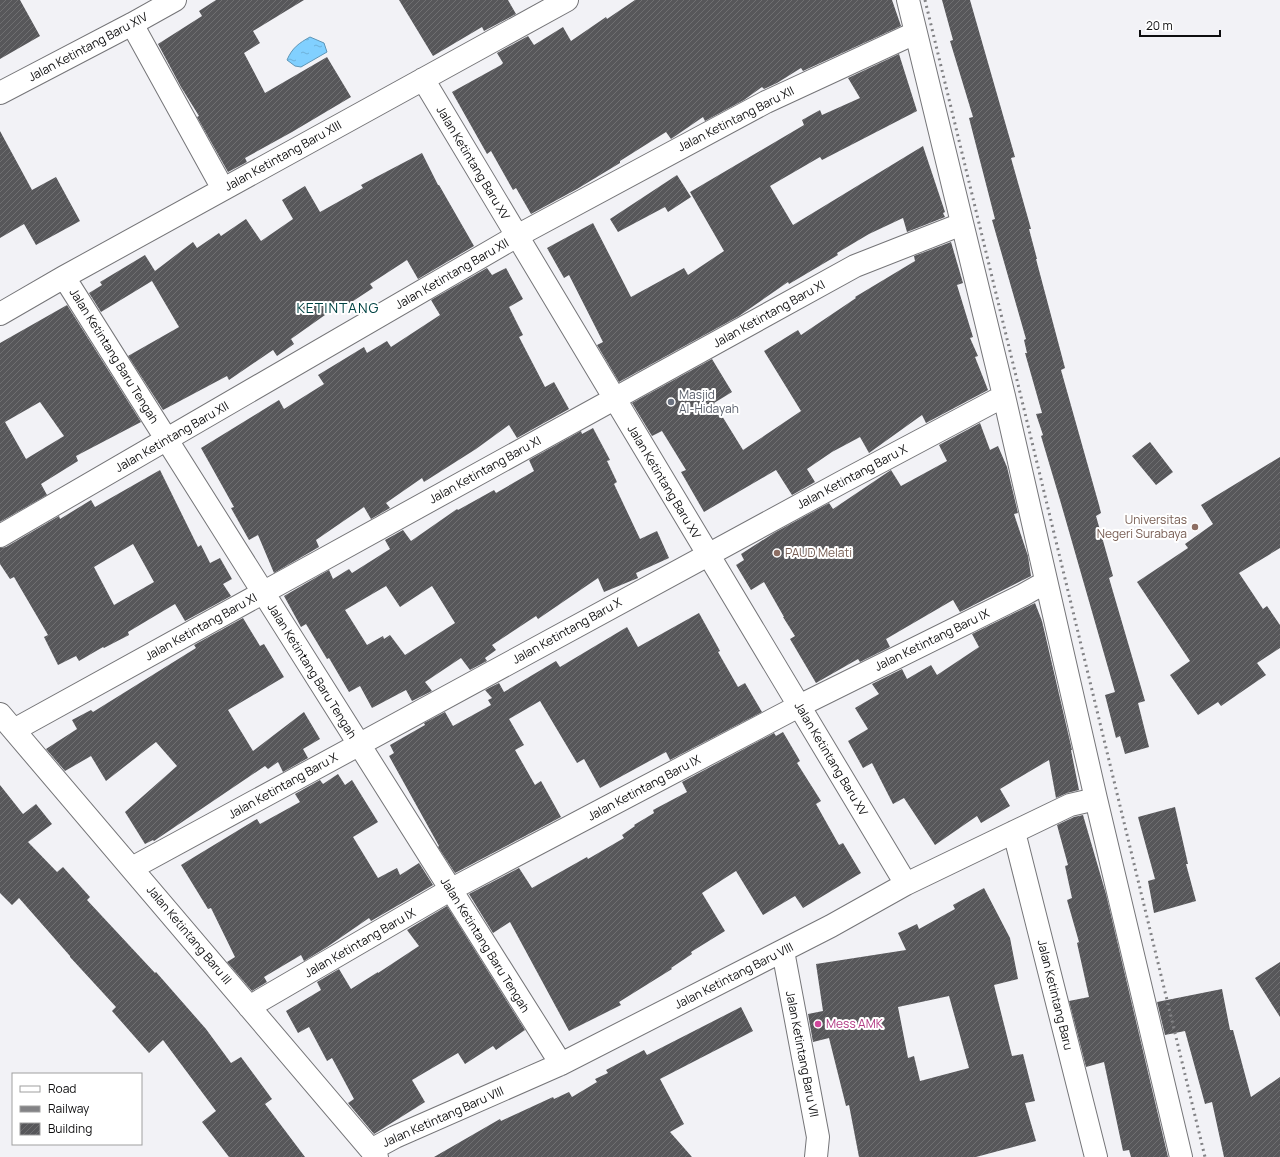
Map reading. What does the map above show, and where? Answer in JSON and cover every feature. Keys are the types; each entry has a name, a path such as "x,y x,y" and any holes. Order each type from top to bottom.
{"street":[{"name":"Jalan Ketintang Baru XIV","path":"0,93 176,0"},
{"name":"Jalan Ketintang Baru XIII","path":"0,314 64,277 567,0"},
{"path":"908,0 1004,396 1096,799 1182,1157"},
{"path":"132,24 223,189"},
{"name":"Jalan Ketintang Baru XII","path":"0,536 517,236 766,102 915,33"},
{"name":"Jalan Ketintang Baru XV","path":"423,79 906,884"},
{"name":"Jalan Ketintang Baru XI","path":"7,722 263,593 856,266 962,224"},
{"name":"Jalan Ketintang Baru Tengah","path":"64,277 561,1064"},
{"name":"Jalan Ketintang Baru X","path":"132,868 1004,396"},
{"name":"Jalan Ketintang Baru IX","path":"249,1006 450,890 799,706 1023,595 1046,582"},
{"name":"Jalan Ketintang Baru III","path":"7,722 374,1153"},
{"name":"Jalan Ketintang Baru VIII","path":"374,1153 395,1137 561,1064 831,926 906,884 1070,804 1096,799"},
{"name":"Jalan Ketintang Baru","path":"1014,832 1096,1157"},
{"name":"Jalan Ketintang Baru VII","path":"783,950 818,1137 816,1157"}],"water":[{"path":"310,37 324,43 327,52 301,67 295,66 287,60 291,52 302,41"}],"building":[{"path":"0,0 20,0 40,36 0,59"},
{"path":"216,0 304,0 253,31 260,43 244,53 265,93 327,57 351,97 245,158 247,162 228,172 197,117 199,116 181,87 158,44 202,16 199,11"},
{"path":"399,0 508,0 516,14 484,31 482,27 433,56"},
{"path":"635,0 892,0 901,26 803,71 801,68 764,89 762,87 744,100 705,121 703,117 671,139 666,132 620,161 620,163 531,214 516,188 513,190 491,151 487,154 452,92 501,65 503,63 497,53 528,36 534,45 563,27 571,41 606,17 607,19"},
{"path":"942,0 970,0 1015,157 1011,158 1031,229 1029,229 1036,259 1065,368 1061,370 1101,513 1096,516 1113,576 1109,578 1145,701 1138,703 1149,747 1125,754 1120,736 1116,738 1105,695 1115,692 1041,436 1043,435 1036,414 1042,413 1025,353 1027,353 1024,340 1026,339 992,220 995,219 969,118 973,117 950,41 953,40"},
{"path":"899,54 917,111 822,160 820,157 770,186 793,225 923,146 945,212 943,213 945,217 907,232 903,218 869,234 837,253 838,255 789,284 788,282 739,316 619,382 597,345 603,342 569,275 564,278 547,248 593,223 631,297 684,268 688,275 724,251 690,192 804,125 802,120 820,110 822,115 860,98 848,78"},
{"path":"0,131 32,190 56,177 80,221 36,245 24,224 0,238"},
{"path":"422,153 438,185 474,246 418,279 407,260 370,284 373,288 344,307 342,303 291,339 294,344 277,356 273,350 229,380 227,376 163,410 128,356 179,327 152,281 101,312 89,293 102,285 100,282 145,255 155,271 193,242 197,248 219,233 221,236 246,219 261,241 293,219 282,200 305,186 320,212 363,188 361,185"},
{"path":"677,175 691,197 668,212 665,207 618,232 610,219"},
{"path":"951,242 963,283 957,285 973,337 970,338 978,356 975,357 988,390 926,423 922,415 869,453 860,437 832,452 807,469 815,482 792,495 776,470 704,512 681,472 686,470 662,431 652,436 632,403 712,359 732,392 714,403 743,450 801,411 764,351 798,330 801,335 856,298 855,297 915,261 914,256"},
{"path":"487,268 492,275 506,268 523,299 509,307 523,335 519,337 545,387 554,382 569,409 517,438 509,425 476,449 424,482 422,478 386,503 390,508 371,519 364,507 316,540 319,547 274,573 258,535 249,540 231,508 234,507 201,448 279,400 284,409 324,384 318,375 364,347 367,353 387,341 391,347 440,315 431,300"},
{"path":"67,305 141,422 76,456 78,461 41,484 47,495 0,522 0,343","holes":["40,402 64,436 26,459 5,422"]},
{"path":"980,423 990,450 998,446 1007,467 1018,513 1014,514 1028,556 1031,576 960,612 953,600 886,639 890,647 860,662 858,659 816,683 790,639 795,636 764,582 751,590 736,565 744,560 741,554 774,533 829,503 833,509 891,470 901,486 947,461 939,445"},
{"path":"593,428 610,460 607,461 617,482 614,484 640,539 657,531 669,558 636,573 638,578 604,592 598,578 538,619 536,616 492,645 496,650 485,658 487,661 470,670 461,658 425,682 432,691 412,701 406,690 372,708 360,686 349,692 329,658 327,659 306,624 301,627 284,596 329,570 333,579 349,569 352,573 390,549 385,540 403,530 411,541 457,509 458,510 494,490 496,493 534,471 529,460 581,431 582,434","holes":["386,586 400,607 432,586 455,623 405,655 390,635 384,639 383,636 367,645 345,610"]},
{"path":"1150,442 1173,472 1156,485 1132,456"},
{"path":"1280,457 1280,548 1239,573 1263,609 1267,606 1280,625 1280,648 1257,663 1266,675 1221,706 1218,702 1198,715 1170,675 1190,661 1137,582 1188,548 1185,544 1213,524 1201,505"},
{"path":"160,470 198,547 201,545 210,563 220,558 232,579 223,584 231,596 185,621 175,604 128,632 129,635 104,648 103,647 79,661 76,656 58,665 44,637 48,635 14,577 10,579 0,564 0,548 6,547 59,516 60,519 91,500 95,507","holes":["133,544 154,582 114,605 94,567"]},
{"path":"1035,603 1042,621 1072,750 1079,790 1056,798 1049,760 1000,789 1010,806 981,823 977,816 935,845 904,798 893,804 872,763 863,768 848,741 868,729 855,708 879,694 872,684 902,669 907,679 931,665 937,675 979,647 972,634"},
{"path":"699,613 720,651 718,652 738,687 745,683 762,712 670,760 666,752 600,788 584,759 577,763 540,701 509,719 524,745 515,750 535,785 541,781 561,817 455,873 438,847 439,846 389,756 394,753 390,745 425,725 424,723 445,712 453,726 491,705 488,700 492,698 485,690 499,683 504,692 556,661 560,667 627,627 638,647"},
{"path":"243,618 260,646 264,644 284,677 228,710 253,751 304,712 320,739 303,749 308,758 283,772 278,762 268,769 265,766 154,841 153,840 145,844 125,812 177,766 156,742 106,781 91,756 65,771 46,749 77,729 72,720 91,710 93,712 196,648 194,645"},
{"path":"783,732 800,761 797,763 821,801 816,804 839,845 843,843 861,873 803,908 795,896 763,915 736,871 702,893 725,931 691,952 692,954 671,968 672,969 619,1002 621,1005 569,1031 510,922 493,933 469,894 519,868 532,888 587,857 588,859 624,838 622,835 635,826 634,825 654,813 653,810 687,792 682,782 774,733 776,736"},
{"path":"338,774 345,785 352,780 378,822 353,837 378,878 397,868 400,875 419,863 433,885 371,921 369,918 304,961 301,955 264,977 267,982 252,991 227,962 235,957 211,908 208,909 181,865 257,819 260,824 300,802 295,794 320,780 323,784"},
{"path":"0,785 23,814 36,804 52,824 28,842 57,872 63,867 90,897 87,900 155,973 156,972 206,1029 231,1063 241,1057 272,1099 265,1104 305,1157 229,1157 202,1122 216,1111 163,1040 149,1053 112,1011 116,1007 19,898 12,905 0,893"},
{"path":"1175,807 1188,864 1186,864 1196,901 1154,913 1148,881 1155,879 1138,817"},
{"path":"1083,815 1106,894 1168,1157 1131,1157 1129,1150 1123,1151 1104,1062 1086,1067 1069,1001 1089,997 1077,943 1079,942 1067,900 1072,898 1065,866 1068,865 1057,825 1074,817"},
{"path":"984,888 1010,938 1018,979 994,985 1012,1056 1023,1054 1035,1101 1025,1103 1036,1141 976,1157 859,1157 849,1105 846,1106 829,1038 813,1042 808,1014 823,1011 816,964 906,950 898,933 917,924 919,929 955,909 953,905","holes":["949,996 969,1068 920,1081 914,1056 908,1058 898,1007"]},
{"path":"447,906 525,1030 496,1050 493,1046 465,1064 458,1053 412,1080 425,1102 374,1134 348,1103 354,1099 332,1058 327,1061 309,1027 298,1033 286,1011 321,990 317,982 339,969 351,989 378,973 419,946 407,930"},
{"path":"1280,962 1280,1017 1255,978"},
{"path":"1222,989 1230,1030 1233,1030 1251,1097 1280,1077 1280,1157 1224,1157 1212,1102 1205,1104 1185,1031 1165,1035 1157,1002"},
{"path":"741,1007 753,1031 660,1079 684,1124 670,1132 692,1157 434,1157 500,1119 501,1121 553,1097 554,1099 569,1092 572,1097 597,1082 595,1079 608,1073 606,1070 644,1050 647,1055"}],"railway":[{"path":"925,0 1205,1157"}],"place":[{"name":"Masjid Al-Hidayah","path":"671,402"},
{"name":"Universitas Negeri Surabaya","path":"1195,527"},
{"name":"PAUD Melati","path":"777,553"},
{"name":"Mess AMK","path":"818,1024"}],"district":[{"name":"KETINTANG","path":"338,308"}]}
